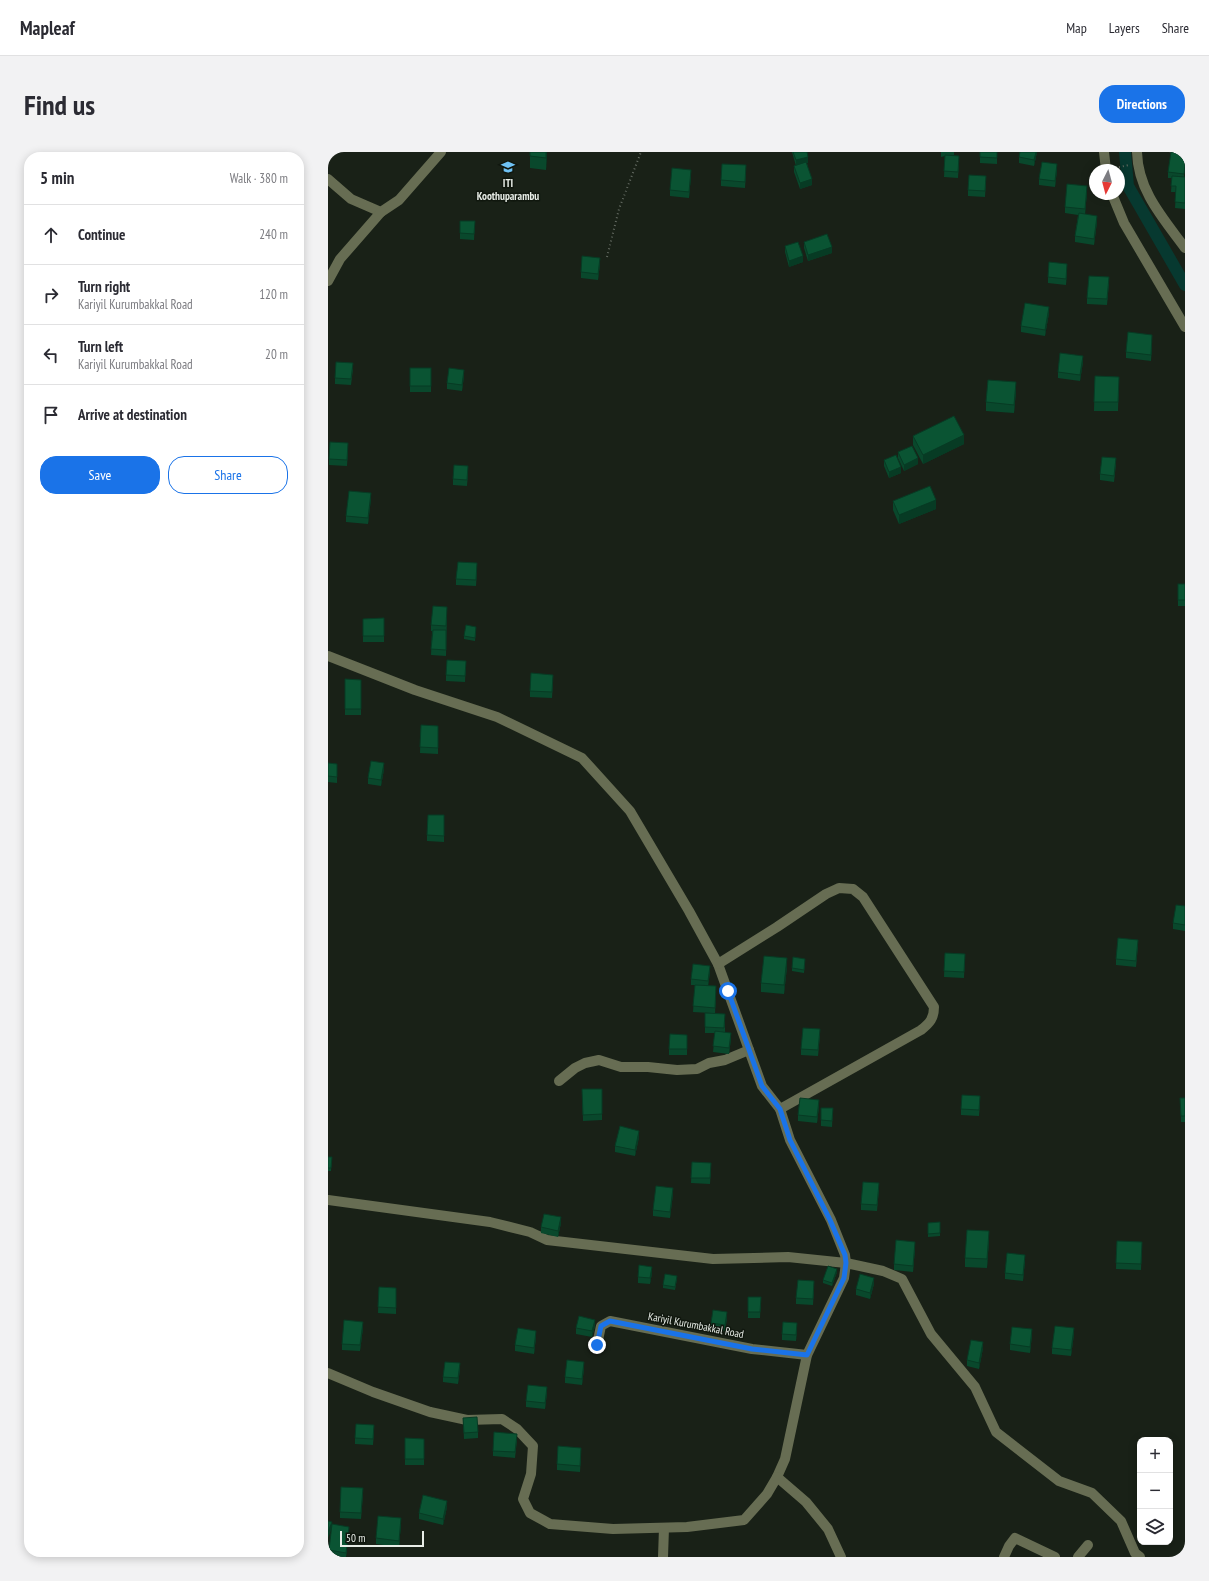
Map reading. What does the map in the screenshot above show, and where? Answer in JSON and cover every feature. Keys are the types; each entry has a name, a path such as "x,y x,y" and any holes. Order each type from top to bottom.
{"street":[{"path":"328,281 340,259 381,212 399,200 441,152"},
{"path":"1104,152 1107,164"},
{"path":"1137,152 1137,164 1148,198 1185,248"},
{"path":"328,179 352,199 381,212"},
{"path":"1114,200 1124,223 1185,328"},
{"path":"328,656 415,690 497,717 582,758 630,811 689,911 718,964 762,1086 780,1109 790,1140 830,1220 845,1255 846,1263 844,1278 807,1355 785,1459 778,1477 767,1494 744,1520 687,1527 664,1528 613,1529 550,1524 530,1513 524,1498 531,1474 533,1446 517,1429 502,1419 467,1420 430,1412 373,1392 328,1373"},
{"path":"718,964 826,894 839,888 852,888 863,897 934,1007 934,1014 929,1024 921,1030 780,1109"},
{"path":"559,1081 575,1068 599,1060 621,1067 697,1070 709,1063 725,1060 749,1050"},
{"path":"328,1200 490,1222 530,1232 547,1240 713,1259 788,1257 846,1263 883,1271 902,1279 931,1334 975,1387 996,1432 1059,1481 1092,1493 1121,1521 1135,1553 1140,1557"},
{"name":"Kariyil Kurumbakkal Road","path":"597,1345 601,1326 610,1321 752,1349 807,1355"},
{"path":"778,1477 806,1502 828,1528 841,1557"},
{"path":"663,1557 664,1528"},
{"path":"1004,1557 1015,1538 1055,1557"},
{"path":"1078,1557 1088,1545"}],"path":[{"path":"607,257 619,209 641,152"},
{"path":"1125,166 1134,165"}],"building":[{"path":"530,152 546,152 546,158 530,156"},
{"path":"793,152 807,152 808,157 796,160"},
{"path":"980,152 997,152 997,158 980,157"},
{"path":"1020,152 1036,152 1034,160 1019,157"},
{"path":"1171,152 1185,153 1184,174 1168,172"},
{"path":"945,155 959,156 958,172 944,171"},
{"path":"806,162 812,179 800,183 794,166"},
{"path":"1042,162 1057,164 1055,181 1039,179"},
{"path":"722,164 746,165 745,182 721,180"},
{"path":"672,168 691,170 689,192 670,190"},
{"path":"969,175 986,176 985,191 968,190"},
{"path":"1172,176 1185,177 1185,203 1175,202 1176,186 1171,186"},
{"path":"1067,184 1087,186 1085,209 1065,207"},
{"path":"1079,213 1097,216 1094,239 1075,236"},
{"path":"460,221 475,221 474,234 460,233"},
{"path":"827,234 832,247 808,255 804,242"},
{"path":"798,242 803,256 789,261 785,246"},
{"path":"582,256 600,258 598,274 581,272"},
{"path":"1049,262 1067,264 1066,279 1048,277"},
{"path":"1089,276 1109,277 1107,299 1087,298"},
{"path":"1025,303 1049,307 1045,330 1021,326"},
{"path":"1128,332 1152,335 1151,355 1126,352"},
{"path":"1060,353 1083,356 1080,375 1058,372"},
{"path":"336,362 353,363 351,379 335,378"},
{"path":"410,368 431,368 431,386 410,386"},
{"path":"449,368 464,370 462,385 447,383"},
{"path":"1095,376 1119,377 1118,402 1094,402"},
{"path":"988,380 1016,382 1014,405 986,402"},
{"path":"954,416 964,435 923,455 913,436"},
{"path":"330,442 348,443 347,460 329,459"},
{"path":"912,446 918,458 904,465 898,452"},
{"path":"896,455 901,467 889,472 884,460"},
{"path":"1102,457 1116,458 1114,476 1100,474"},
{"path":"454,465 468,466 467,480 453,479"},
{"path":"930,486 936,500 899,515 893,501"},
{"path":"349,491 371,493 368,518 346,516"},
{"path":"458,562 477,563 476,580 456,579"},
{"path":"1178,584 1185,584 1185,600 1178,600"},
{"path":"433,606 447,607 446,626 431,625"},
{"path":"384,618 384,636 363,636 363,619"},
{"path":"466,625 476,627 475,638 464,636"},
{"path":"433,630 446,630 446,650 431,649"},
{"path":"447,660 466,661 465,676 446,675"},
{"path":"531,673 553,675 552,692 530,691"},
{"path":"345,679 361,680 361,709 345,709"},
{"path":"421,725 438,726 438,748 420,747"},
{"path":"371,761 384,763 381,780 368,778"},
{"path":"328,763 337,764 337,777 328,776"},
{"path":"428,815 444,815 444,836 427,835"},
{"path":"1176,905 1185,906 1185,925 1173,923"},
{"path":"1118,938 1138,940 1136,961 1116,959"},
{"path":"945,953 965,954 964,972 944,971"},
{"path":"764,956 787,958 784,985 761,983"},
{"path":"793,957 805,959 804,970 792,968"},
{"path":"693,964 710,966 708,981 691,979"},
{"path":"695,985 716,986 715,1008 693,1006"},
{"path":"705,1013 725,1014 724,1028 705,1027"},
{"path":"803,1028 820,1029 818,1050 801,1049"},
{"path":"715,1031 731,1033 729,1048 713,1046"},
{"path":"670,1034 687,1035 687,1049 669,1049"},
{"path":"582,1089 602,1089 602,1114 583,1115"},
{"path":"962,1095 980,1096 979,1110 961,1109"},
{"path":"800,1098 819,1100 817,1117 798,1115"},
{"path":"1180,1098 1185,1098 1185,1116 1181,1116"},
{"path":"821,1108 833,1108 832,1121 821,1120"},
{"path":"620,1126 639,1131 635,1150 615,1146"},
{"path":"328,1157 332,1157 331,1168 328,1168"},
{"path":"692,1162 711,1163 710,1178 691,1178"},
{"path":"863,1182 879,1183 877,1205 861,1204"},
{"path":"656,1186 673,1188 670,1212 653,1210"},
{"path":"544,1214 561,1217 558,1231 541,1227"},
{"path":"940,1222 940,1233 928,1234 928,1223"},
{"path":"967,1230 989,1231 987,1259 965,1258"},
{"path":"896,1240 915,1242 913,1266 894,1264"},
{"path":"1117,1241 1142,1242 1141,1264 1116,1263"},
{"path":"1007,1253 1025,1255 1023,1275 1005,1273"},
{"path":"639,1265 652,1267 650,1278 638,1277"},
{"path":"828,1266 837,1269 832,1283 823,1280"},
{"path":"665,1274 677,1276 675,1287 663,1285"},
{"path":"860,1274 874,1278 870,1293 856,1289"},
{"path":"798,1280 814,1281 813,1299 796,1298"},
{"path":"379,1287 396,1288 396,1308 378,1307"},
{"path":"748,1297 761,1297 760,1312 748,1312"},
{"path":"713,1310 727,1312 725,1325 711,1323"},
{"path":"579,1316 595,1320 592,1331 576,1328"},
{"path":"344,1320 363,1322 360,1345 342,1344"},
{"path":"783,1322 797,1323 796,1335 782,1334"},
{"path":"1055,1326 1074,1328 1071,1350 1052,1348"},
{"path":"1012,1327 1032,1329 1030,1347 1010,1344"},
{"path":"518,1328 536,1331 534,1348 515,1345"},
{"path":"971,1340 983,1342 979,1363 967,1360"},
{"path":"567,1360 584,1362 582,1379 565,1377"},
{"path":"445,1362 460,1363 458,1378 443,1377"},
{"path":"528,1385 547,1387 545,1403 526,1401"},
{"path":"477,1417 478,1432 464,1433 463,1418"},
{"path":"356,1424 374,1425 373,1439 355,1438"},
{"path":"494,1432 517,1434 515,1452 493,1451"},
{"path":"405,1438 424,1439 424,1459 405,1459"},
{"path":"558,1446 581,1448 580,1466 557,1464"},
{"path":"341,1487 363,1488 361,1513 340,1512"},
{"path":"423,1495 447,1501 443,1519 419,1513"},
{"path":"378,1516 401,1518 399,1541 376,1538"},
{"path":"328,1521 332,1522 328,1532"},
{"path":"332,1524 349,1527 346,1553 329,1550"},
{"path":"328,1554 337,1557 328,1557"}],"waterway":[{"path":"1125,152 1128,186 1185,285"}],"place":[{"name":"ITI Koothuparambu","path":"508,167"}],"route":[{"path":"597,1345 601,1326 610,1321 752,1349 807,1355 844,1278 846,1263 845,1255 830,1220 790,1140 780,1109 762,1086 728,991"}]}
